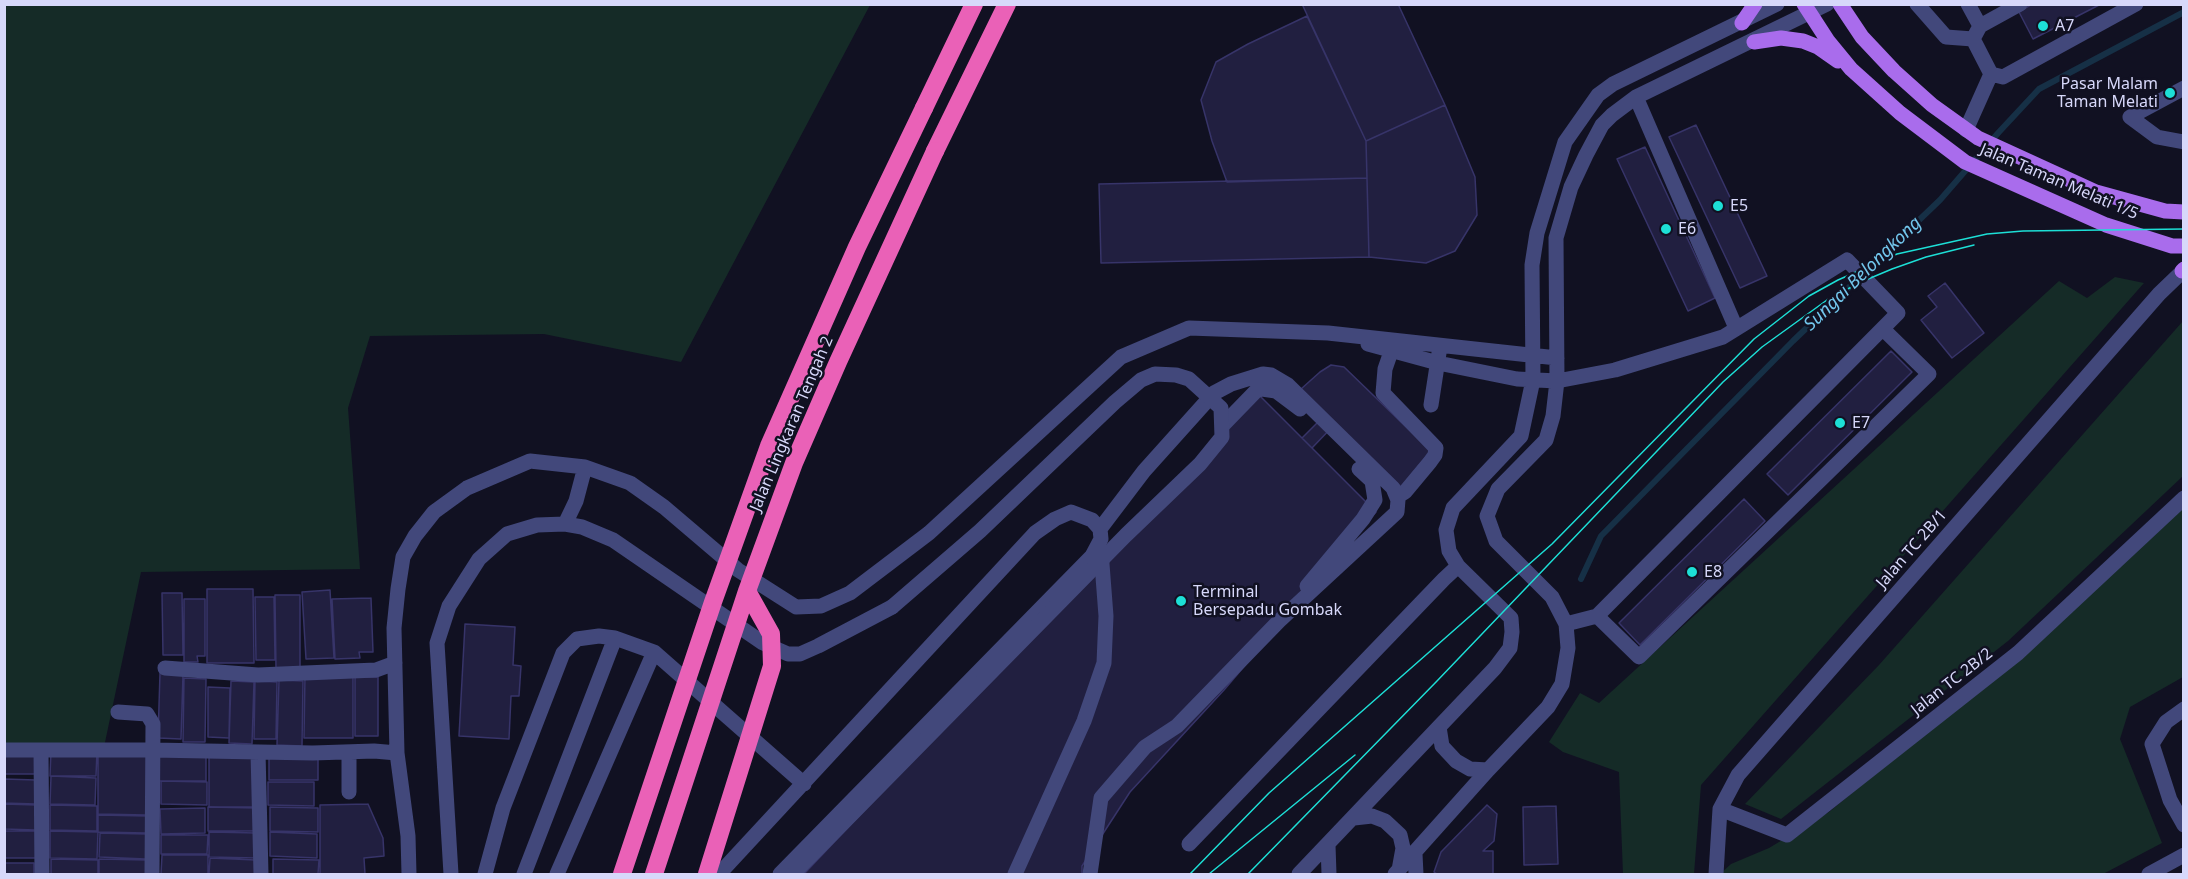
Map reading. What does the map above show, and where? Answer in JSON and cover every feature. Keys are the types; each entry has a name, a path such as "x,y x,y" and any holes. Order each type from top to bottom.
{"highway":[{"name":"Jalan Lingkaran Tengah 2","path":"622,874 709,612 769,446 856,247 974,4"},
{"name":"Jalan Lingkaran Tengah 2","path":"654,874 747,591 794,463 935,151 1007,4"},
{"path":"707,874 772,666 771,634 747,591"}],"main road":[{"path":"1742,23 1755,4"},
{"name":"Jalan Taman Melati 1/5","path":"1839,4 1862,37 1893,71 1932,105 1972,134 2000,150 2096,192 2165,211 2184,212"},
{"name":"Jalan Taman Melati 1/5","path":"1807,9 1828,42 1851,69 1900,113 1965,162 2106,225 2181,247"},
{"path":"1754,42 1781,38 1803,41 1818,47 1851,69"}],"street":[{"path":"1299,874 1495,668 1510,648 1511,618 1458,566 1449,551 1446,530 1453,508 1521,436 1533,380 1532,265 1537,233 1565,142 1598,95 1613,84 1777,4"},
{"path":"1397,872 1548,707 1562,684 1568,648 1566,624 1552,597 1496,541 1487,516 1498,489 1546,440 1553,416 1557,381 1556,238 1571,187 1602,125 1636,97 1754,42 1807,9 1827,4"},
{"path":"1917,4 1946,37 1976,32 2020,4"},
{"path":"1968,4 1991,74 1972,134"},
{"path":"1991,74 2003,77 2136,4"},
{"path":"2184,88 2130,117 2157,137 2184,142"},
{"path":"1598,95 1612,115"},
{"path":"1636,97 1736,328"},
{"path":"409,874 408,836 398,753 394,628 403,556 434,512 467,488 530,461 585,466 630,483 664,507 738,570 796,607 821,606 850,593 929,533 1121,357 1190,328 1328,333 1393,345 1438,363 1533,380 1557,381 1616,370 1723,337 1847,260 1898,313 1597,616 1566,624"},
{"name":"Jalan TC 2B/1","path":"1716,874 1720,809 1738,775 2159,294 2183,270"},
{"path":"1597,616 1639,657 1929,374 1883,329"},
{"path":"1393,345 1440,344 1557,358"},
{"path":"1431,405 1440,344"},
{"path":"1090,874 1101,798 1145,747 1177,726 1279,621 1339,568 1397,505 1435,455 1436,448 1383,390 1385,369 1393,345"},
{"path":"451,874 437,643 449,606 479,559 507,534 537,525 565,524 582,527 613,540 762,643 788,654 800,654 892,607 980,531 1141,380 1155,374 1176,375 1189,379 1221,408 1222,436 1200,464 1126,535 793,874"},
{"path":"780,874 1092,556 1100,534 1144,471 1214,393 1231,384 1263,374 1271,375 1288,385 1393,488 1397,505"},
{"path":"1223,425 1256,391 1269,389 1276,391 1298,406 1372,481 1375,491 1375,500 1363,519 1279,621"},
{"path":"565,524 576,501 585,466"},
{"name":"Jalan TC 2B/2","path":"1720,809 1787,835 2018,652 2184,498"},
{"path":"719,874 1035,533 1055,519 1071,512 1082,514 1092,520 1100,534 1106,615 1104,663 1084,721 1015,874"},
{"path":"1189,844 1458,566"},
{"path":"485,874 503,808 562,653 578,639 599,636 615,638 654,652 804,784"},
{"path":"524,874 615,638"},
{"path":"557,874 654,652"},
{"path":"165,668 258,675 376,670 395,663"},
{"path":"2184,709 2166,722 2152,744 2170,800 2184,825"},
{"path":"118,712 147,714 153,724 152,874"},
{"path":"1439,727 1442,746 1456,761 1470,770 1488,770"},
{"path":"4,750 349,753 374,751 398,753"},
{"path":"41,750 42,874"},
{"path":"258,752 261,874"},
{"path":"349,753 349,792"},
{"path":"1353,818 1372,816 1384,820 1400,836 1403,848 1397,872"},
{"path":"1328,845 1329,874"},
{"path":"1415,854 1416,874"},
{"path":"2149,874 2184,855"}],"green space":[{"path":"5,5 870,5 681,362 544,334 370,336 348,408 360,569 141,572 104,747 5,745"},
{"path":"2115,277 2144,283 1701,785 1694,874 1623,874 1619,772 1563,752 1549,742 1580,693 1599,703 2059,281 2087,298"},
{"path":"2183,321 2183,476 2008,641 1781,819 1745,804 1879,665"},
{"path":"2183,503 2183,677 2130,707 2120,739 2162,843 2103,874 1720,874 1731,864 1769,848 1829,812 2039,639"}],"building":[{"path":"1302,4 1398,4 1445,105 1366,141"},
{"name":"A7","path":"2032,4 2101,4 2033,39 2019,12"},
{"path":"1307,16 1366,141 1367,178 1227,182 1212,141 1201,100 1216,62"},
{"path":"1445,105 1475,177 1477,215 1455,251 1426,263 1369,257 1366,141"},
{"name":"E5","path":"1696,125 1767,276 1740,288 1669,137"},
{"name":"E6","path":"1645,147 1715,298 1688,311 1617,159"},
{"path":"1367,178 1369,257 1101,263 1099,184"},
{"path":"1945,283 1984,333 1952,358 1921,320 1937,307 1928,296"},
{"name":"E7","path":"1891,351 1912,372 1788,495 1767,474"},
{"path":"1331,365 1344,367 1431,451 1401,487 1335,424 1312,448 1302,438 1325,415 1301,389"},
{"name":"Terminal Bersepadu Gombak","path":"1258,394 1376,512 1224,690 1130,792 1082,866 1082,874 804,874"},
{"name":"E8","path":"1744,499 1765,521 1640,645 1619,623"},
{"path":"207,589 253,589 254,663 207,663"},
{"path":"330,590 334,658 306,659 302,592"},
{"path":"162,593 182,593 183,655 163,655"},
{"path":"275,595 300,595 300,669 276,669"},
{"path":"255,597 274,597 275,660 256,660"},
{"path":"371,598 373,652 359,652 360,658 335,659 332,599"},
{"path":"184,599 205,599 205,656 197,656 198,662 184,662"},
{"path":"465,624 515,627 513,665 521,666 519,696 511,696 509,739 459,736"},
{"path":"160,673 183,674 181,739 158,738"},
{"path":"305,674 353,675 353,738 304,738"},
{"path":"355,677 378,677 378,736 355,736"},
{"path":"184,678 206,679 205,742 183,742"},
{"path":"279,680 303,681 302,746 277,745"},
{"path":"231,681 254,682 252,744 229,743"},
{"path":"255,681 277,682 276,739 254,739"},
{"path":"208,687 230,688 229,738 208,737"},
{"path":"51,751 97,751 96,776 50,776"},
{"path":"98,752 147,752 147,815 98,814"},
{"path":"4,754 35,754 36,774 4,774"},
{"path":"159,755 206,755 206,781 159,781"},
{"path":"269,755 318,756 318,780 269,780"},
{"path":"209,756 256,756 256,807 209,807"},
{"path":"51,776 96,778 95,805 50,804"},
{"path":"4,779 36,780 36,804 4,803"},
{"path":"161,781 207,782 207,805 161,804"},
{"path":"268,782 314,782 314,806 268,805"},
{"path":"4,804 36,805 36,830 4,829"},
{"path":"368,804 383,838 384,856 364,858 365,874 320,874 320,805"},
{"path":"50,805 97,806 97,831 50,830"},
{"path":"1487,805 1497,814 1494,841 1483,851 1493,851 1493,874 1437,874 1434,872 1441,852"},
{"path":"1556,806 1558,864 1524,865 1523,807"},
{"path":"208,807 257,808 257,831 208,831"},
{"path":"270,807 318,808 318,832 270,831"},
{"path":"205,808 205,833 161,834 160,809"},
{"path":"98,815 147,816 147,833 98,832"},
{"path":"4,831 36,831 36,858 4,858"},
{"path":"50,831 98,832 97,859 50,858"},
{"path":"209,832 258,833 257,858 209,857"},
{"path":"270,832 317,834 317,858 270,856"},
{"path":"100,833 147,834 146,859 99,857"},
{"path":"161,835 208,835 207,854 161,854"},
{"path":"162,855 208,855 208,874 161,874"},
{"path":"210,858 256,860 255,874 209,874"},
{"path":"51,859 98,860 98,874 51,874"},
{"path":"99,859 147,860 146,874 99,874"},
{"path":"273,859 319,860 318,874 273,874"},
{"path":"4,863 34,863 34,874 4,874"}],"waterway":[{"name":"Sungai Belongkong","path":"1581,579 1601,536 1793,341 1940,200 2039,89 2184,12"}],"tram line":[{"path":"1190,874 1269,793 1552,544 1754,339 1809,296 1838,280 1897,254 1987,234 2023,231 2184,229"},
{"path":"1248,874 1437,681 1723,382 1762,347 1827,300 1861,282 1926,257 1974,245"},
{"path":"1209,874 1355,755"}],"place":[{"name":"A7","path":"2043,26"},
{"name":"Pasar Malam Taman Melati","path":"2170,93"},
{"name":"E5","path":"1718,206"},
{"name":"E6","path":"1666,229"},
{"name":"E7","path":"1840,423"},
{"name":"E8","path":"1692,572"},
{"name":"Terminal Bersepadu Gombak","path":"1181,601"}]}
